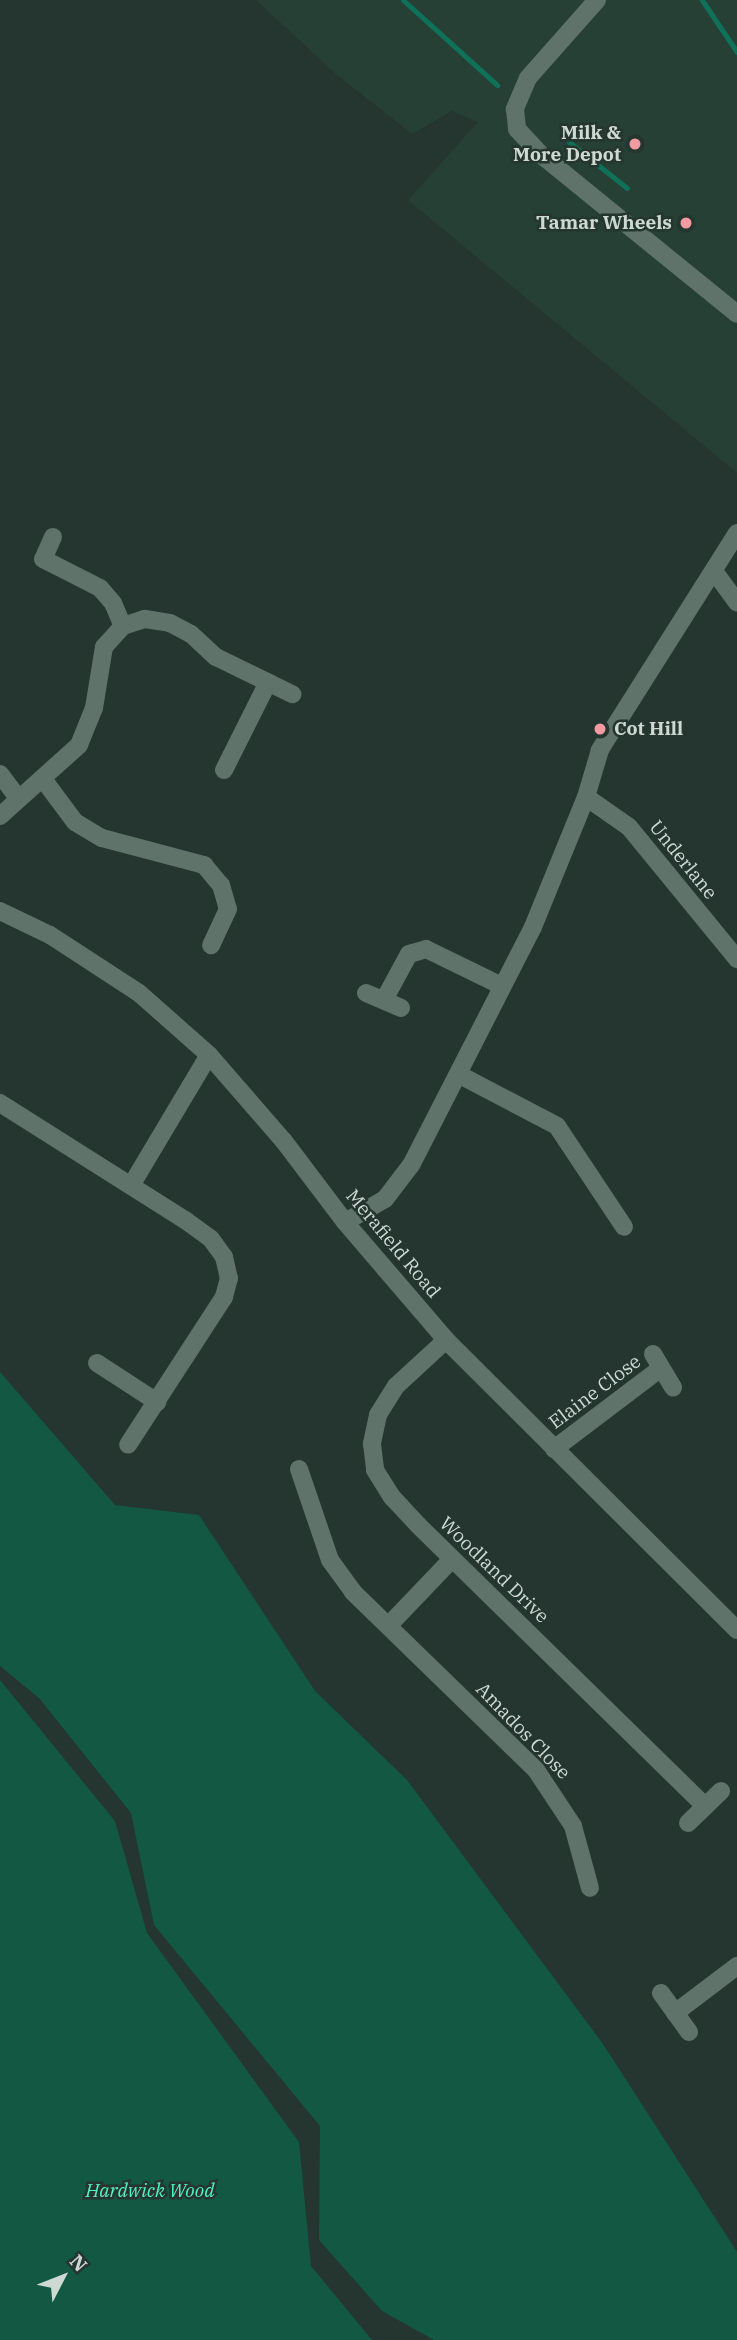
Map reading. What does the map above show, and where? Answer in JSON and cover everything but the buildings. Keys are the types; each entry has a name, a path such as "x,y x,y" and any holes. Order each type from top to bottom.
{"street":[{"path":"597,0 528,78 515,109 517,129 539,153 737,314"},
{"path":"345,1222 391,1191 411,1165 533,927 586,797 600,750 737,533"},
{"path":"53,537 43,559 100,588 113,603 123,626"},
{"path":"714,570 737,603"},
{"path":"0,816 79,745 94,708 104,648 123,626 145,619 170,623 191,634 216,657 292,694"},
{"path":"224,770 268,682"},
{"path":"0,774 18,797"},
{"path":"43,779 75,821 103,838 204,865 221,885 228,909 211,945"},
{"name":"Underlane","path":"586,797 629,827 737,959"},
{"name":"Merafield Road","path":"0,911 50,934 139,993 209,1055 283,1140 345,1222 446,1340 737,1630"},
{"path":"384,1000 409,954 426,949 502,986"},
{"path":"366,993 401,1008"},
{"path":"132,1184 209,1055"},
{"path":"458,1074 534,1110 557,1126 624,1227"},
{"path":"0,1103 132,1184 211,1239 224,1257 229,1278 224,1297 128,1445"},
{"name":"Woodland Drive","path":"446,1340 396,1386 378,1415 372,1444 375,1470 392,1497 452,1559 704,1805"},
{"name":"Elaine Close","path":"554,1449 657,1361 673,1387"},
{"path":"97,1363 157,1402"},
{"name":"Amados Close","path":"299,1469 330,1560 353,1592 536,1770 560,1801 573,1826 590,1888"},
{"path":"389,1625 452,1559"},
{"path":"688,1824 704,1805 721,1791"},
{"path":"675,2013 737,1966"},
{"path":"661,1993 689,2032"}],"shaded area":[{"path":"256,0 737,0 737,473 408,200 478,122 452,111 412,134 336,74"}],"green space":[{"path":"0,1372 115,1505 199,1515 315,1691 407,1780 603,2044 737,2252 737,2340 434,2340 382,2311 319,2240 320,2126 154,1925 131,1813 39,1698 0,1666"},
{"name":"Hardwick Wood","path":"0,1680 115,1821 147,1933 299,2142 311,2266 372,2340 0,2340"}],"waterway":[{"path":"403,0 497,85"},
{"path":"702,0 737,52"},
{"path":"569,142 627,188"}],"place":[{"name":"Milk & More Depot","path":"635,144"},
{"name":"Tamar Wheels","path":"686,223"},
{"name":"Cot Hill","path":"600,729"}]}
